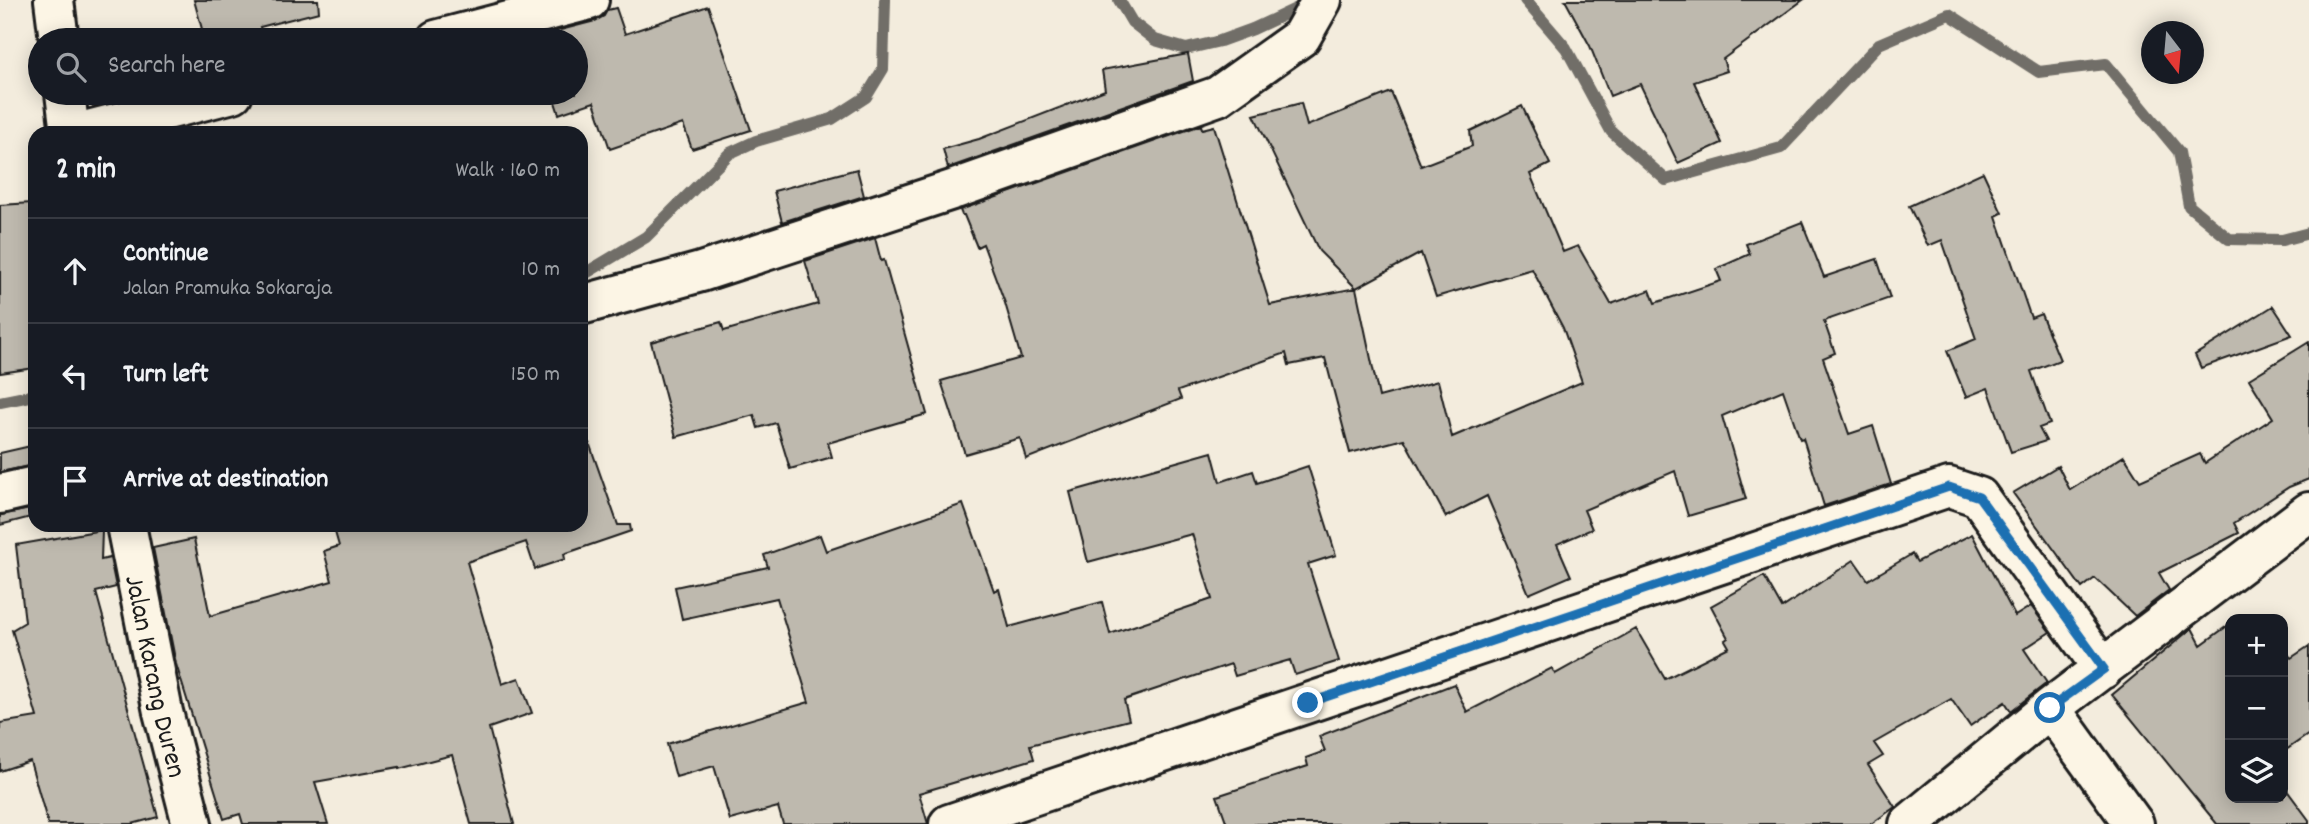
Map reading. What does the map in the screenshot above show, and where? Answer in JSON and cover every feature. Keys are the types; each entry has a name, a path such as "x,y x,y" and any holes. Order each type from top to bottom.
{"street":[{"path":"54,0 58,28"},
{"path":"482,28 589,0"},
{"path":"588,303 701,272 942,194 1218,96 1301,37 1322,0"},
{"path":"66,105 69,126"},
{"path":"104,126 186,105"},
{"path":"949,824 1949,487 1979,497 2104,669"},
{"path":"0,494 28,488"},
{"path":"1909,824 2050,708 2309,512"},
{"name":"Jalan Karang Duren","path":"127,532 163,712 192,824"},
{"path":"2050,708 2134,824"}],"building":[{"path":"194,0 318,0 319,12 260,28 202,28"},
{"path":"1565,0 1803,0 1723,59 1727,71 1694,82 1722,143 1678,163 1640,84 1610,96 1590,46"},
{"path":"708,6 751,130 692,149 683,124 610,149 594,102 588,104 588,28 568,28 595,21 604,16 607,10 616,8 625,34"},
{"path":"1188,54 1193,81 948,168 943,149 979,139 1105,90 1102,70"},
{"path":"1391,92 1421,166 1472,146 1470,131 1522,106 1550,164 1530,174 1563,252 1578,246 1611,304 1650,290 1655,303 1721,281 1716,269 1750,254 1746,244 1802,222 1824,277 1877,259 1890,298 1824,321 1835,353 1823,358 1849,434 1873,426 1891,484 1824,506 1803,438 1800,439 1783,390 1722,416 1746,499 1688,516 1675,471 1584,510 1592,529 1557,544 1571,576 1529,594 1487,496 1446,517 1404,439 1350,453 1325,358 1289,365 1286,353 1178,391 1181,399 1026,459 1020,438 965,454 941,381 1021,358 1005,303 983,244 977,247 960,210 1201,125 1202,129 1214,126 1270,305 1356,288 1319,251 1254,115 1301,103 1307,126","holes":["1421,253 1436,297 1532,269 1563,328 1582,382 1452,437 1438,381 1379,397 1356,288"]},
{"path":"556,105 585,105 559,114"},
{"path":"857,169 864,196 782,222 774,191"},
{"path":"1983,172 2002,213 1996,216 2031,318 2041,314 2060,360 2031,371 2050,424 2039,428 2046,441 2011,452 1988,388 1966,397 1947,351 1976,339 1942,240 1928,246 1909,206"},
{"path":"28,203 28,369 0,373 0,205"},
{"path":"875,238 881,261 884,260 927,414 828,443 832,457 790,469 776,423 758,428 754,415 676,437 651,342 721,322 724,331 818,304 805,261"},
{"path":"2273,306 2292,335 2201,368 2195,355"},
{"path":"2309,342 2309,479 2289,487 2234,523 2239,533 2159,573 2169,590 2135,616 2095,578 2082,588 2013,493 2058,466 2070,490 2124,456 2140,481 2200,454 2205,463 2273,418 2249,379"},
{"path":"588,440 618,525 630,525 631,531 564,554 565,559 535,569 526,542 467,562 502,684 519,678 532,713 489,728 514,824 471,824 452,755 399,769 315,782 328,824 243,824 240,814 224,819 176,664 153,548 194,539 210,616 332,581 324,551 339,546 335,532 588,532"},
{"path":"28,447 28,466 0,472 0,453"},
{"path":"1212,452 1220,482 1253,471 1257,483 1308,466 1336,555 1308,564 1339,661 1295,675 1290,660 1235,676 1231,664 1124,700 1129,720 1030,745 1034,759 919,793 928,824 783,824 778,807 730,820 714,766 676,777 667,744 809,702 777,598 682,619 675,587 768,567 764,555 820,535 826,551 963,504 994,591 999,589 1009,627 1102,602 1110,634 1212,599 1192,534 1088,562 1070,492"},
{"path":"28,509 28,518 0,525 0,515"},
{"path":"102,532 101,560 110,558 116,587 96,592 158,817 132,824 48,824 30,761 0,771 0,723 37,717 12,630 25,622 16,545"},
{"path":"1972,534 2015,616 2031,606 2050,632 2024,649 2047,683 2011,711 2005,702 1970,726 1951,699 1874,743 1883,756 1868,765 1895,807 1871,824 1227,824 1217,796 1308,766 1306,758 1325,751 1319,736 1454,684 1467,712 1552,668 1555,674 1636,629 1665,679 1729,647 1725,640 1728,638 1711,606 1764,576 1782,608 1854,560 1868,580 1912,554 1917,562"},
{"path":"2192,628 2201,645 2225,628 2225,803 2288,803 2288,792 2309,820 2309,824 2217,824 2112,695"},
{"path":"2309,646 2309,734 2288,749 2288,654 2291,658"}],"waterway":[{"path":"588,272 646,237 730,153 756,141 832,119 866,97 883,69 885,0"},
{"path":"1119,0 1132,22 1155,40 1186,49 1253,29 1302,6"},
{"path":"1525,0 1566,48 1611,131 1666,180 1781,148 1879,44 1949,14 2039,72 2106,64 2179,152 2189,206 2229,239 2282,240 2309,233"},
{"path":"0,402 28,396"}],"route":[{"path":"1308,703 1949,487 1979,497 2104,669 2050,708"}]}
